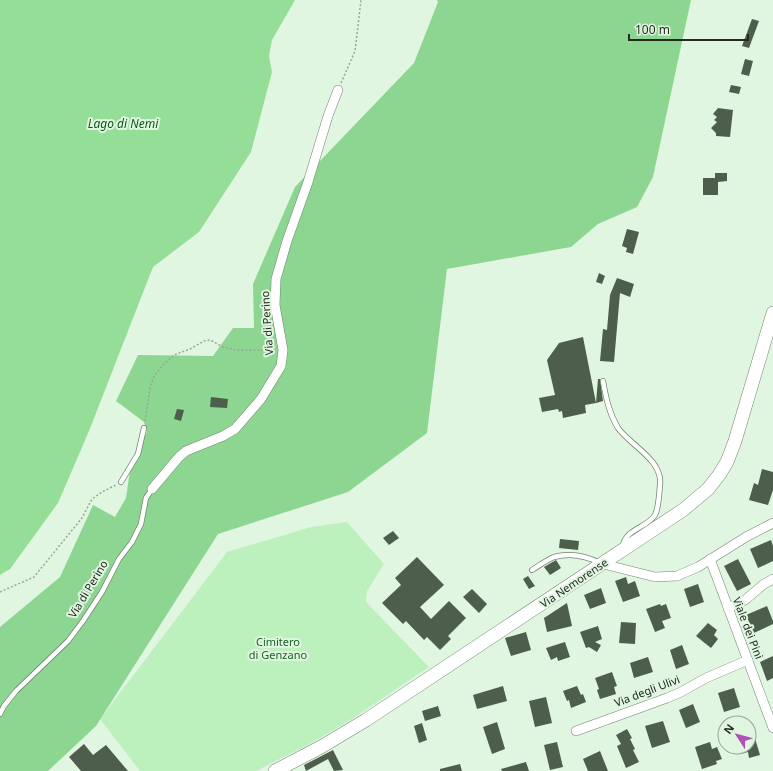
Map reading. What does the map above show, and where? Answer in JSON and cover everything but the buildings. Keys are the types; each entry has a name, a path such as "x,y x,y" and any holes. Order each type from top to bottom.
{"main road":[{"name":"Via Nemorense","path":"275,771 356,727 624,550 692,504 708,490 719,476 727,462 735,441 773,313"}],"street":[{"name":"Via di Perino","path":"152,489 179,457 186,451 223,436 235,429 264,394 281,366 282,350 275,305 276,279 328,116 338,90"},
{"path":"603,564 644,575 663,577 681,574 773,523"},
{"name":"Viale dei Pini","path":"710,559 773,728"},
{"path":"728,608 745,600 764,584 773,579"},
{"name":"Via degli Ulivi","path":"576,730 672,696 706,678 748,660"}],"lane":[{"path":"603,381 607,404 613,419 627,439 656,465 660,476 656,513 651,520 626,537 623,545 624,550"},
{"path":"121,482 138,454 144,428"},
{"name":"Via di Perino","path":"0,714 4,706 16,691 68,642 83,621 102,592 119,559 132,542 141,524 146,498 152,489"},
{"path":"532,570 550,559 561,556 583,557 603,564"}],"path":[{"path":"338,90 355,51 361,0"},
{"path":"144,428 150,388 154,376 174,354 190,349 204,341 210,340 224,347 236,350 282,350"},
{"path":"0,592 34,576 82,518 92,499 121,482"}],"green space":[{"name":"Cimitero di Genzano","path":"347,522 384,564 367,591 366,602 429,667 352,719 308,745 256,771 140,771 100,719 227,552 311,527"}],"shaded area":[{"path":"437,0 691,0 653,177 637,207 598,224 571,247 447,269 427,433 348,492 218,534 96,726 48,771 0,771 0,627 60,577 93,505 115,517 126,498 131,464 147,432 144,422 116,401 138,355 213,356 233,328 254,328 253,284 295,187 414,63 438,2"}],"water":[{"name":"Lago di Nemi","path":"0,0 295,0 272,40 269,56 272,72 251,152 199,232 153,267 89,431 58,503 10,569 0,575"}]}
